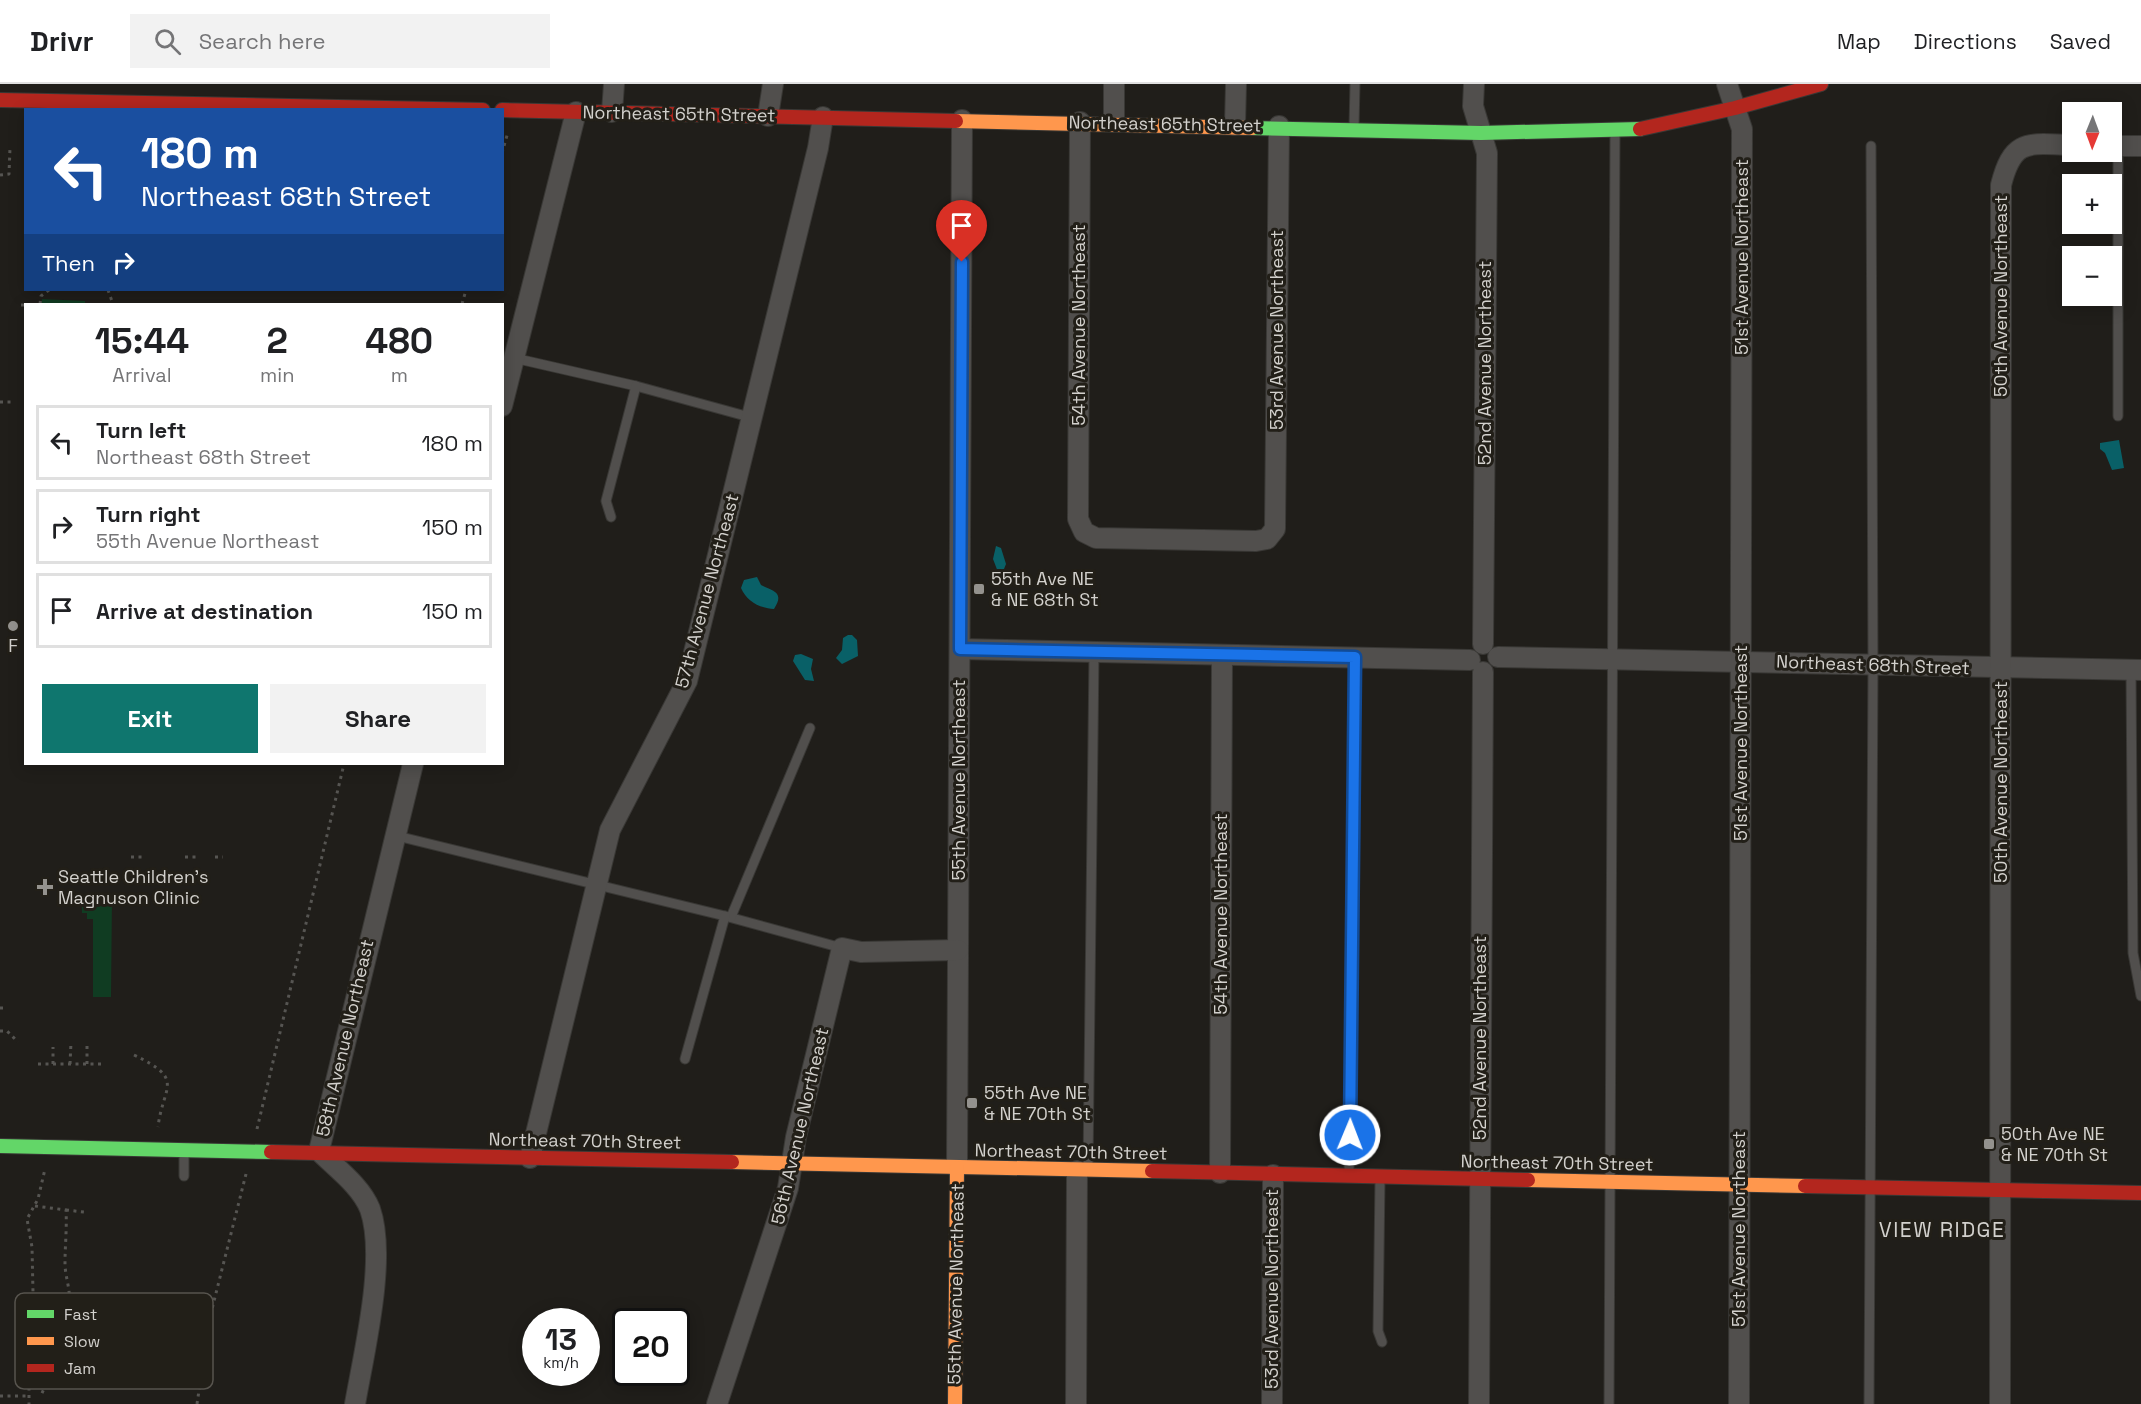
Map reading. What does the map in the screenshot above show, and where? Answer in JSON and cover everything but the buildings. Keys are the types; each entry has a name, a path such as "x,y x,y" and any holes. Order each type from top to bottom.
{"main road":[{"name":"Northeast 65th Street","path":"504,110 1279,126 1481,133 1615,132 1657,126 1735,108 1821,84"},
{"path":"0,100 386,108"},
{"name":"Northeast 70th Street","path":"0,1146 319,1151 1083,1171 2141,1193"},
{"name":"55th Avenue Northeast","path":"955,1404 957,1168"}],"street":[{"path":"612,112 614,84"},
{"path":"768,116 773,84"},
{"path":"1114,84 1114,123"},
{"path":"1235,125 1236,84"},
{"name":"52nd Avenue Northeast","path":"1474,84 1473,106 1487,153 1490,651"},
{"name":"51st Avenue Northeast","path":"1727,84 1742,129 1739,1404"},
{"path":"504,398 576,112"},
{"name":"57th Avenue Northeast","path":"530,1158 610,830 687,681 753,418 818,148 823,117"},
{"name":"55th Avenue Northeast","path":"957,1168 962,120"},
{"name":"54th Avenue Northeast","path":"1080,122 1078,519 1081,529 1096,538 1256,541 1267,539 1273,532"},
{"name":"53rd Avenue Northeast","path":"1273,532 1276,516 1279,126"},
{"name":"50th Avenue Northeast","path":"2000,1404 2001,185 2008,160 2014,151 2033,144 2062,145"},
{"path":"2122,146 2141,146"},
{"path":"960,649 1355,657 1477,666 1475,647 1490,651"},
{"name":"Northeast 68th Street","path":"1490,651 1612,659 2001,669 2136,670"},
{"name":"54th Avenue Northeast","path":"1220,1173 1222,655"},
{"name":"52nd Avenue Northeast","path":"1477,666 1479,1404"},
{"name":"58th Avenue Northeast","path":"355,1404 377,1264 376,1238 369,1208 355,1185 319,1151 393,834 413,765"},
{"path":"842,948 861,952 958,950"},
{"name":"56th Avenue Northeast","path":"717,1404 780,1215 796,1137 842,948"},
{"path":"1076,1404 1083,1171"},
{"name":"53rd Avenue Northeast","path":"1272,1404 1273,1175"}],"lane":[{"path":"1354,129 1355,84"},
{"path":"1609,1404 1615,132"},
{"path":"1869,1404 1873,666 1871,146"},
{"path":"2115,162 2118,416"},
{"path":"514,358 636,386 753,418"},
{"path":"611,517 606,501 636,386"},
{"path":"1083,1171 1094,653"},
{"path":"1349,1176 1355,657"},
{"path":"2136,670 2133,953 2141,996"},
{"path":"685,1059 728,916 810,728"},
{"path":"393,834 728,916 842,948"},
{"path":"184,1149 184,1176"},
{"path":"1380,1177 1378,1331 1382,1342"}],"path":[{"path":"504,146 509,128"},
{"path":"0,175 9,174 10,148"},
{"path":"39,303 41,296 48,291"},
{"path":"0,402 14,402"},
{"path":"256,1134 301,934 344,765"},
{"path":"130,857 143,857"},
{"path":"185,857 200,857"},
{"path":"215,857 223,858"},
{"path":"0,1008 6,1008"},
{"path":"0,1031 7,1031 18,1042"},
{"path":"70,1064 71,1042"},
{"path":"87,1042 87,1064"},
{"path":"53,1047 53,1064"},
{"path":"134,1055 157,1065 166,1077 168,1093 158,1131"},
{"path":"38,1064 105,1064"},
{"path":"33,1293 32,1247 25,1222 35,1206 45,1166"},
{"path":"213,1305 246,1171"},
{"path":"35,1206 84,1212"},
{"path":"66,1210 65,1266 68,1293"},
{"path":"29,1389 29,1404"},
{"path":"42,1393 44,1389"},
{"path":"197,1404 199,1389"},
{"path":"0,1396 29,1396"}],"green space":[{"path":"42,299 85,301 85,303 42,303"},
{"path":"87,897 112,897 111,997 93,997 93,919 87,919 87,913 82,913 82,904 86,904"}],"water":[{"path":"2119,440 2124,468 2112,470 2105,453 2100,449 2100,443"},
{"path":"996,546 1001,548 1006,564 1002,574 998,572 993,559"},
{"path":"757,577 761,585 778,596 774,609 754,603 741,588 744,580"},
{"path":"852,635 857,640 858,656 842,664 836,658 842,650 843,638"},
{"path":"801,654 813,659 811,669 814,681 805,680 793,661 795,655"}],"traffic: fast":[{"path":"1252,128 1481,133 1640,129"},
{"path":"0,1146 271,1152"}],"traffic: slow":[{"path":"956,121 1252,128"},
{"path":"732,1162 1152,1171"},
{"path":"955,1404 957,1168"},
{"path":"1528,1180 1805,1186"}],"traffic: jam":[{"path":"1640,129 1735,108 1821,84"},
{"path":"0,100 386,108"},
{"path":"504,110 956,121"},
{"path":"271,1152 732,1162"},
{"path":"1152,1171 1528,1180"},
{"path":"1805,1186 2141,1193"}],"place":[{"name":"55th Ave NE & NE 68th St","path":"979,589"},
{"name":"F","path":"13,626"},
{"name":"Seattle Children's Magnuson Clinic","path":"45,887"},
{"name":"55th Ave NE & NE 70th St","path":"972,1103"},
{"name":"50th Ave NE & NE 70th St","path":"1989,1144"}],"district":[{"name":"VIEW RIDGE","path":"1942,1230"}],"route":[{"path":"962,262 960,649 1355,657 1350,1135"}]}
